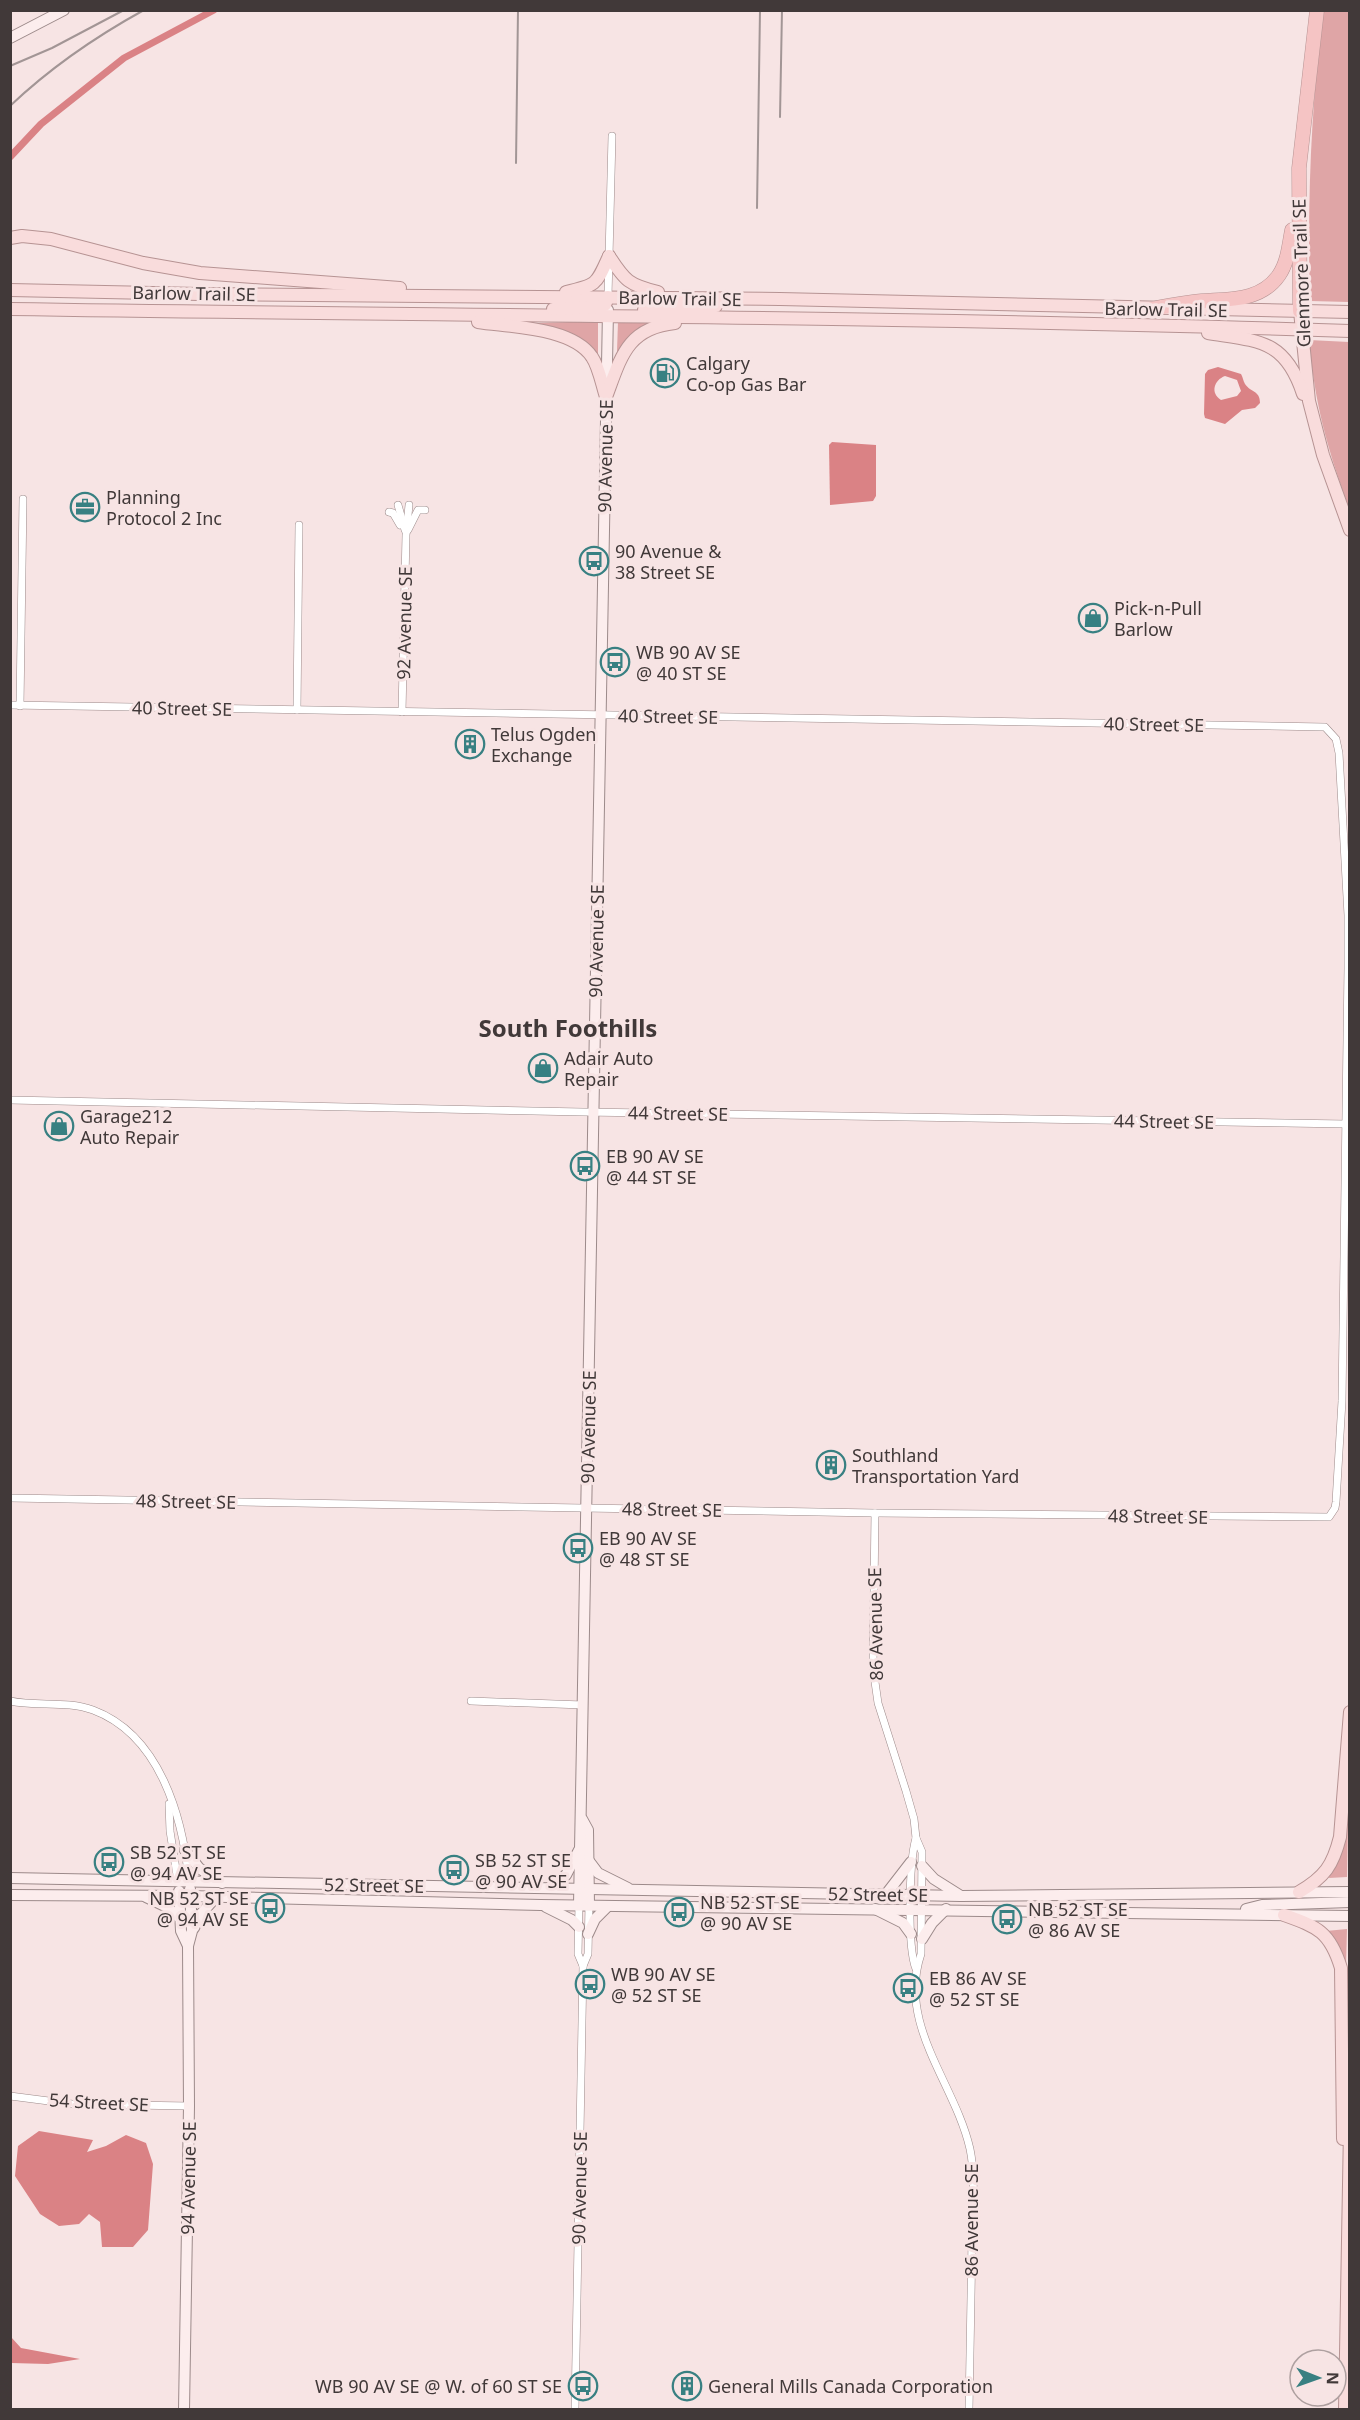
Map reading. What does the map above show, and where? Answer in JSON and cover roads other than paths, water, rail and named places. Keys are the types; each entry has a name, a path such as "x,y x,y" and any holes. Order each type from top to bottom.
{"highway":[{"path":"1305,106 1311,10"},
{"name":"Glenmore Trail SE","path":"1300,311 1298,193 1305,106 1317,10"},
{"path":"1152,309 1194,302 1250,297 1270,284 1284,265 1298,193"}],"main road":[{"path":"10,38 64,10"},
{"path":"10,237 51,239 143,263 200,273 398,288 464,296"},
{"path":"544,298 593,285 598,280 609,256"},
{"path":"609,256 622,277 636,287 694,298"},
{"name":"Barlow Trail SE","path":"10,290 780,299 1350,312"},
{"path":"514,316 549,309 599,307 605,305 608,297"},
{"name":"90 Avenue SE","path":"584,1905 580,1847 608,297"},
{"path":"608,316 623,311 766,303 780,299"},
{"name":"Barlow Trail SE","path":"10,309 1162,325 1350,331"},
{"name":"Glenmore Trail SE","path":"1300,311 1309,401 1316,430 1350,530"},
{"path":"426,314 561,334 577,343 592,357 606,397"},
{"path":"606,397 623,354 630,343 649,328 737,319"},
{"path":"1162,325 1255,341 1278,351 1286,359 1299,381 1316,430"},
{"path":"1299,1892 1323,1875 1331,1865 1336,1853 1340,1837 1350,1712"},
{"name":"90 Avenue SE","path":"582,1819 588,1830 589,1861 584,1888"},
{"path":"550,1887 562,1879 570,1869 580,1847"},
{"path":"184,1850 199,1868 222,1883"},
{"path":"589,1861 598,1873 633,1891"},
{"path":"887,1893 911,1862"},
{"path":"922,1866 934,1879 961,1896"},
{"name":"52 Street SE","path":"10,1878 961,1896 1350,1892"},
{"name":"94 Avenue SE","path":"184,1882 192,1931 188,1946 189,2106 184,2409"},
{"name":"52 Street SE","path":"10,1895 1350,1916"},
{"path":"143,1896 166,1907 181,1919"},
{"name":"94 Avenue SE","path":"185,1896 181,1931 188,1946"},
{"path":"192,1931 200,1915 216,1897"},
{"path":"1231,1913 1262,1905 1350,1902"},
{"path":"541,1905 572,1920 583,1930 608,1906"},
{"path":"872,1908 903,1923 911,1934"},
{"path":"922,1939 932,1923 946,1909"},
{"path":"1284,1915 1311,1925 1322,1932 1331,1942 1341,1968 1343,2147 1349,2165"},
{"path":"1345,2409 1350,2128"}],"street":[{"name":"90 Avenue SE","path":"608,297 612,136"},
{"path":"20,705 23,499"},
{"path":"398,505 406,535"},
{"path":"406,535 409,505"},
{"path":"406,535 418,510 425,510"},
{"path":"389,512 393,513 406,535"},
{"path":"297,710 299,525"},
{"name":"92 Avenue SE","path":"402,712 406,535"},
{"name":"40 Street SE","path":"10,705 1325,727 1336,739 1339,753 1346,880 1348,947 1346,1124"},
{"name":"44 Street SE","path":"10,1101 1346,1124"},
{"name":"48 Street SE","path":"10,1498 1322,1519 1332,1514 1336,1502 1342,1401 1346,1124"},
{"name":"86 Avenue SE","path":"875,1513 873,1668 878,1703 914,1819 915,1838 911,1862 917,1895"},
{"name":"94 Avenue SE","path":"10,1701 74,1705 94,1710 120,1725 145,1748 158,1767 169,1796 184,1850 184,1882"},
{"path":"471,1701 583,1705"},
{"name":"94 Avenue SE","path":"169,1796 170,1831 184,1882"},
{"name":"86 Avenue SE","path":"915,1838 922,1852 922,1866 911,1934 911,1958 916,1969"},
{"name":"90 Avenue SE","path":"583,1966 578,1954 583,1930 584,1905"},
{"name":"90 Avenue SE","path":"575,2409 583,1966 588,1954 583,1930 584,1905"},
{"name":"86 Avenue SE","path":"916,1909 922,1939 921,1954 916,1969 917,2005 921,2027 928,2050 962,2121 970,2151 973,2188 969,2409"},
{"name":"54 Street SE","path":"10,2096 72,2104 189,2106"}],"waterway":[{"path":"10,157 41,124 124,58 214,10"}],"railway":[{"path":"10,66 52,48 124,10"},
{"path":"10,106 74,54 144,10"},
{"path":"516,163 518,10"},
{"path":"757,208 760,10"},
{"path":"780,117 782,10"}],"place":[{"name":"Calgary Co-op Gas Bar","path":"665,373"},
{"name":"Planning Protocol 2 Inc","path":"85,507"},
{"name":"90 Avenue & 38 Street SE","path":"594,561"},
{"name":"Pick-n-Pull Barlow","path":"1093,618"},
{"name":"WB 90 AV SE @ 40 ST SE","path":"615,662"},
{"name":"Telus Ogden Exchange","path":"470,744"},
{"name":"Adair Auto Repair","path":"543,1068"},
{"name":"Garage212 Auto Repair","path":"59,1126"},
{"name":"EB 90 AV SE @ 44 ST SE","path":"585,1166"},
{"name":"Southland Transportation Yard","path":"831,1465"},
{"name":"EB 90 AV SE @ 48 ST SE","path":"578,1548"},
{"name":"SB 52 ST SE @ 94 AV SE","path":"109,1862"},
{"name":"SB 52 ST SE @ 90 AV SE","path":"454,1870"},
{"name":"NB 52 ST SE @ 94 AV SE","path":"270,1908"},
{"name":"NB 52 ST SE @ 90 AV SE","path":"679,1912"},
{"name":"NB 52 ST SE @ 86 AV SE","path":"1007,1919"},
{"name":"WB 90 AV SE @ 52 ST SE","path":"590,1984"},
{"name":"EB 86 AV SE @ 52 ST SE","path":"908,1988"},
{"name":"WB 90 AV SE @ W. of 60 ST SE","path":"583,2386"},
{"name":"General Mills Canada Corporation","path":"687,2386"}],"district":[{"name":"South Foothills","path":"568,1027"}]}
